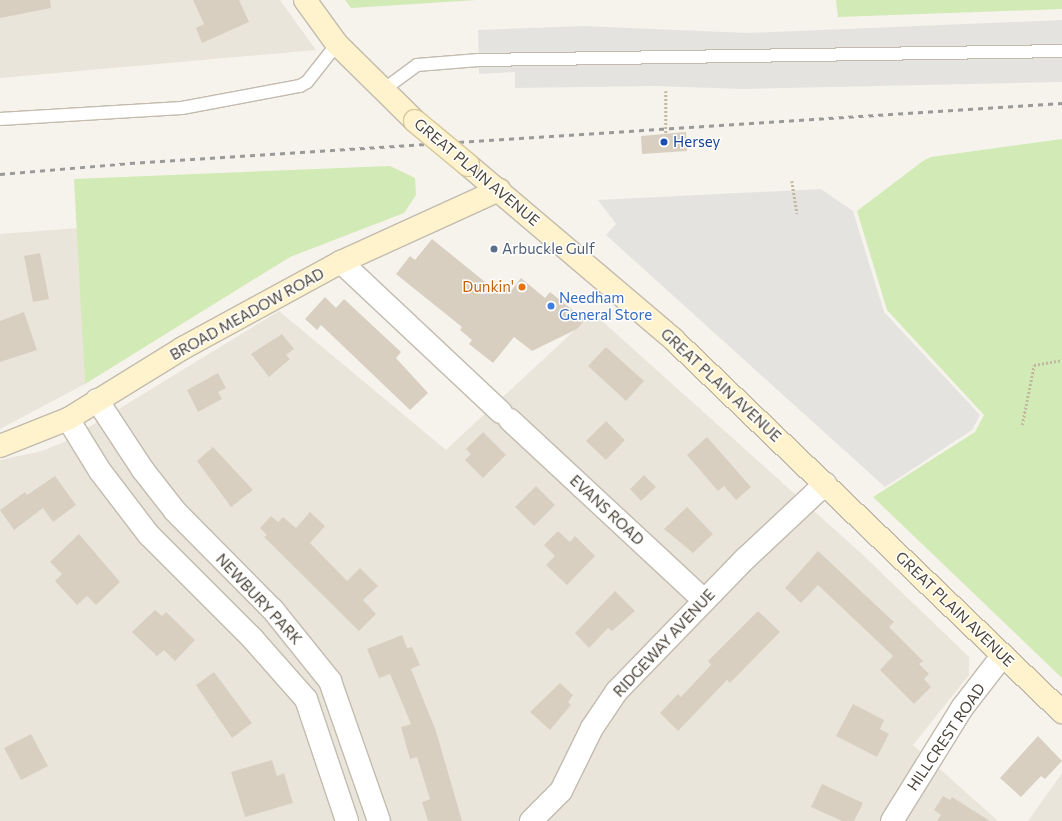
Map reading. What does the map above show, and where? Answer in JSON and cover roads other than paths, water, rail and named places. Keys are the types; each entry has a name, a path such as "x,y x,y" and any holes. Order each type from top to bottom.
{"main road":[{"name":"GREAT PLAIN AVENUE","path":"305,0 337,44 382,90 415,121 499,190 674,340 1062,712"},
{"name":"BROAD MEADOW ROAD","path":"0,446 68,419 183,348 341,262 499,190"}],"street":[{"name":"EVANS ROAD","path":"341,262 704,600"},
{"name":"NEWBURY PARK","path":"97,400 143,470 175,511 273,610 330,681 379,821"},
{"name":"NEWBURY PARK","path":"68,419 100,471 149,535 252,638 306,699 347,821"},
{"name":"RIDGEWAY AVENUE","path":"531,821 561,791 592,728 617,691 704,600 825,484"},
{"name":"HILLCREST ROAD","path":"892,821 962,708 1003,655"}],"lane":[{"path":"0,119 182,108 300,86 307,82 337,44"},
{"path":"382,90 417,65 479,60 1062,51"}],"railway":[{"path":"0,174 130,163 1062,103"}],"place":[{"name":"Hersey","path":"664,142"},
{"name":"Arbuckle Gulf","path":"494,249"},
{"name":"Dunkin'","path":"522,287"},
{"name":"Needham General Store","path":"551,306"}]}
